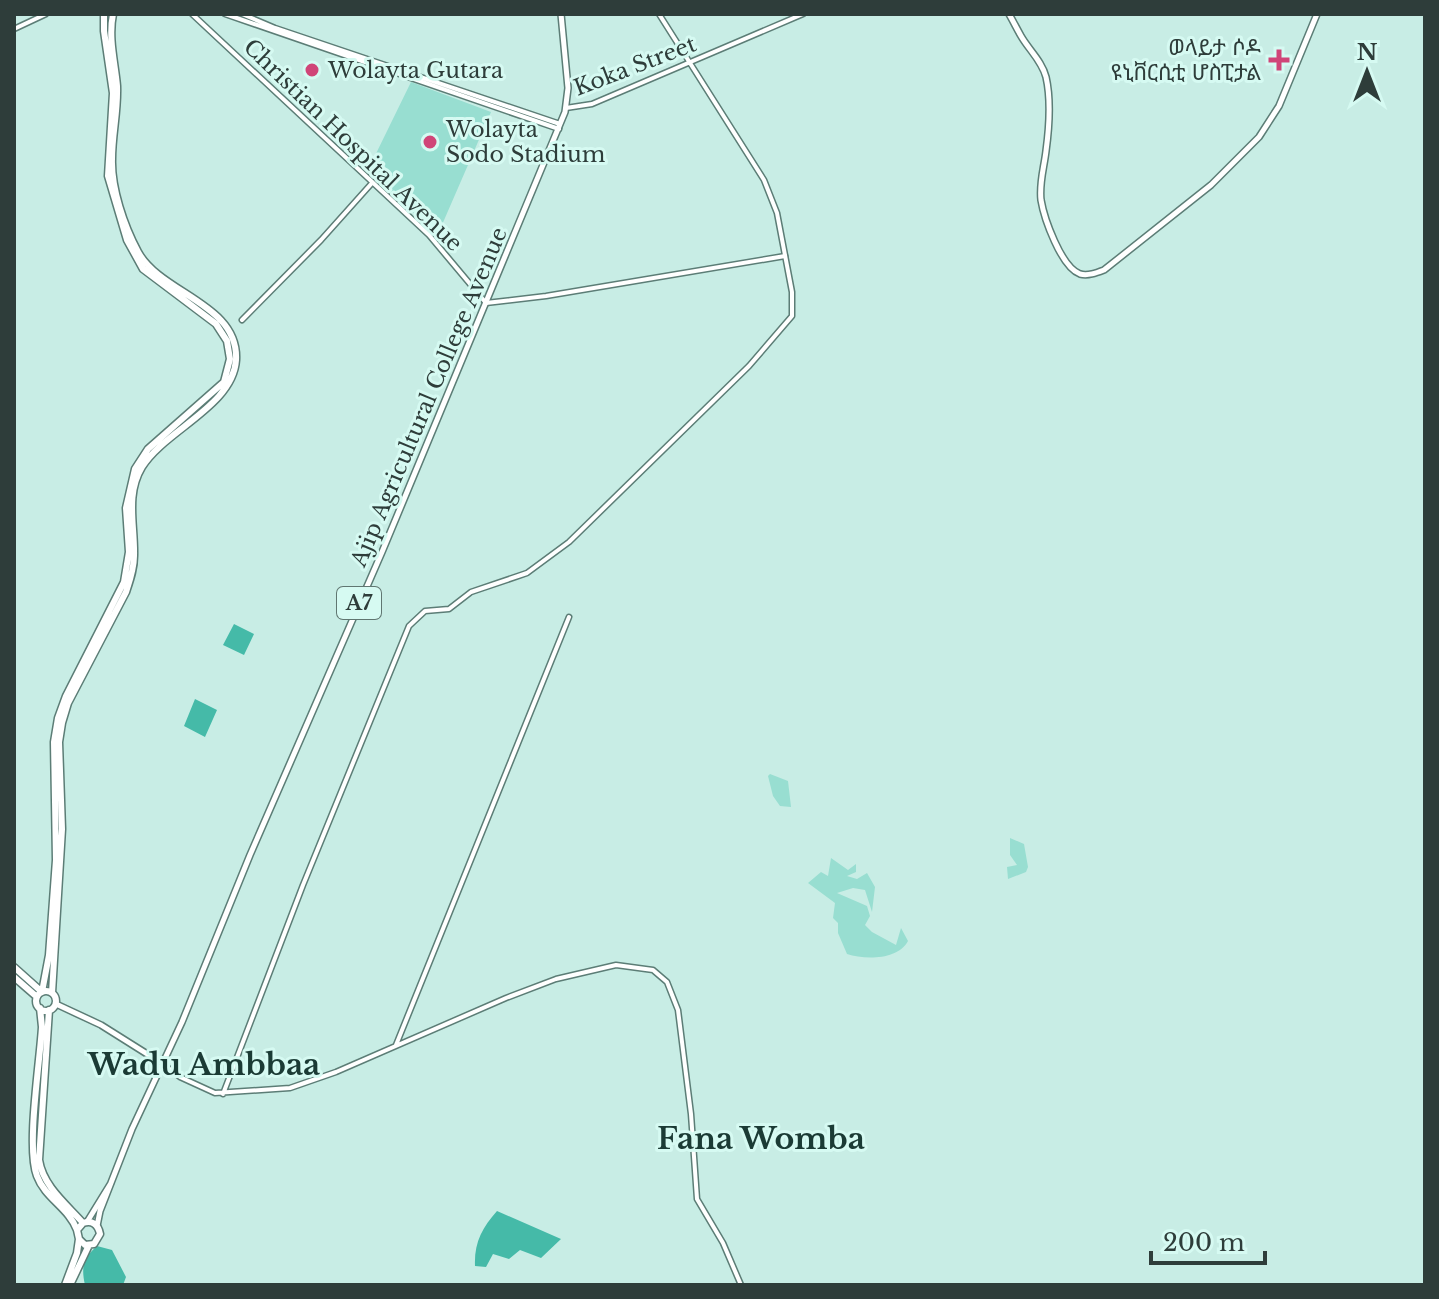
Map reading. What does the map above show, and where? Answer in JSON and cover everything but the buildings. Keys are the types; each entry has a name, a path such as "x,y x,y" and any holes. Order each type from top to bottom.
{"highway":[{"name":"A7","path":"68,1285 77,1253 77,1230 66,1211 42,1187 34,1162 42,1027 40,995 49,955 56,860 54,742 58,718 66,696 124,582 129,552 126,508 135,469 148,449 214,393 227,377 230,359 227,341 216,324 143,269 127,240 108,176 113,93 104,14"},
{"path":"97,1226 85,1223 49,1185 39,1160 49,1010 56,1004 52,993 62,829 59,742 65,711 132,575 131,506 141,469 160,445 228,386 236,360 232,337 221,320 146,263 131,234 116,191 112,164 118,105 112,42 113,14"},
{"path":"14,967 40,995"},
{"path":"14,977 40,995 52,993"},
{"path":"40,1008 49,1010"},
{"name":"A7","path":"77,1230 85,1223"},
{"name":"A7","path":"68,1285 89,1245 100,1238 97,1226"},
{"path":"79,1239 89,1245"}],"main road":[{"path":"14,29 46,14"},
{"name":"Christian Hospital Avenue","path":"192,14 429,235 486,303"},
{"path":"225,14 560,126"},
{"path":"242,14 560,126"},
{"name":"Ajip Agricultural College Avenue","path":"111,1182 560,126 568,88 561,14"},
{"path":"223,1094 303,885 409,626 425,611 449,609 471,592 527,573 569,542 749,366 792,316 792,292 777,213 764,180 659,14"},
{"name":"Koka Street","path":"566,108 592,104 803,14"},
{"path":"1009,14 1040,62 1046,77 1046,151 1041,174 1041,200 1055,244 1070,267 1081,274 1093,274 1110,265 1211,185 1259,137 1279,106 1317,14"},
{"path":"242,320 372,183"},
{"path":"486,303 546,296 785,256"},
{"path":"396,1045 569,617"},
{"path":"56,1004 101,1025 180,1077 223,1094 290,1088 336,1072 556,979 616,965 645,967 658,973 674,995 683,1036 697,1199 723,1243 741,1285"},
{"name":"A7","path":"85,1223 111,1182"},
{"name":"A7","path":"97,1226 111,1182"}],"green space":[{"name":"Wolayta Sodo Stadium","path":"411,82 491,112 438,234 367,172"},
{"path":"234,624 254,634 244,655 223,645"},
{"path":"195,699 217,710 205,737 184,726"},
{"path":"770,774 788,781 791,807 780,806 773,796"},
{"path":"1010,838 1024,844 1028,867 1026,872 1008,879 1007,867 1017,865 1010,855"},
{"path":"831,858 848,870 856,864 856,872 847,876 857,879 867,873 875,887 872,912 865,890 853,888 837,893 867,906 870,916 865,925 896,945 901,928 908,941 897,952 880,957 847,954 838,933 838,923 833,918 835,903 808,883 821,872 828,876"},
{"path":"497,1211 561,1239 541,1258 520,1250 509,1259 493,1254 486,1267 475,1266 480,1236"},
{"path":"97,1246 112,1250 126,1277 123,1285 85,1285 84,1263"}],"place":[{"name":"ወላይታ ሶዶ ዩኒቨርሲቲ ሆስፒታል","path":"1279,60"},
{"name":"Wolayta Gutara","path":"312,70"},
{"name":"Wolayta Sodo Stadium","path":"430,142"}],"district":[{"name":"Wadu Ambbaa","path":"204,1064"},
{"name":"Fana Womba","path":"761,1138"}]}
